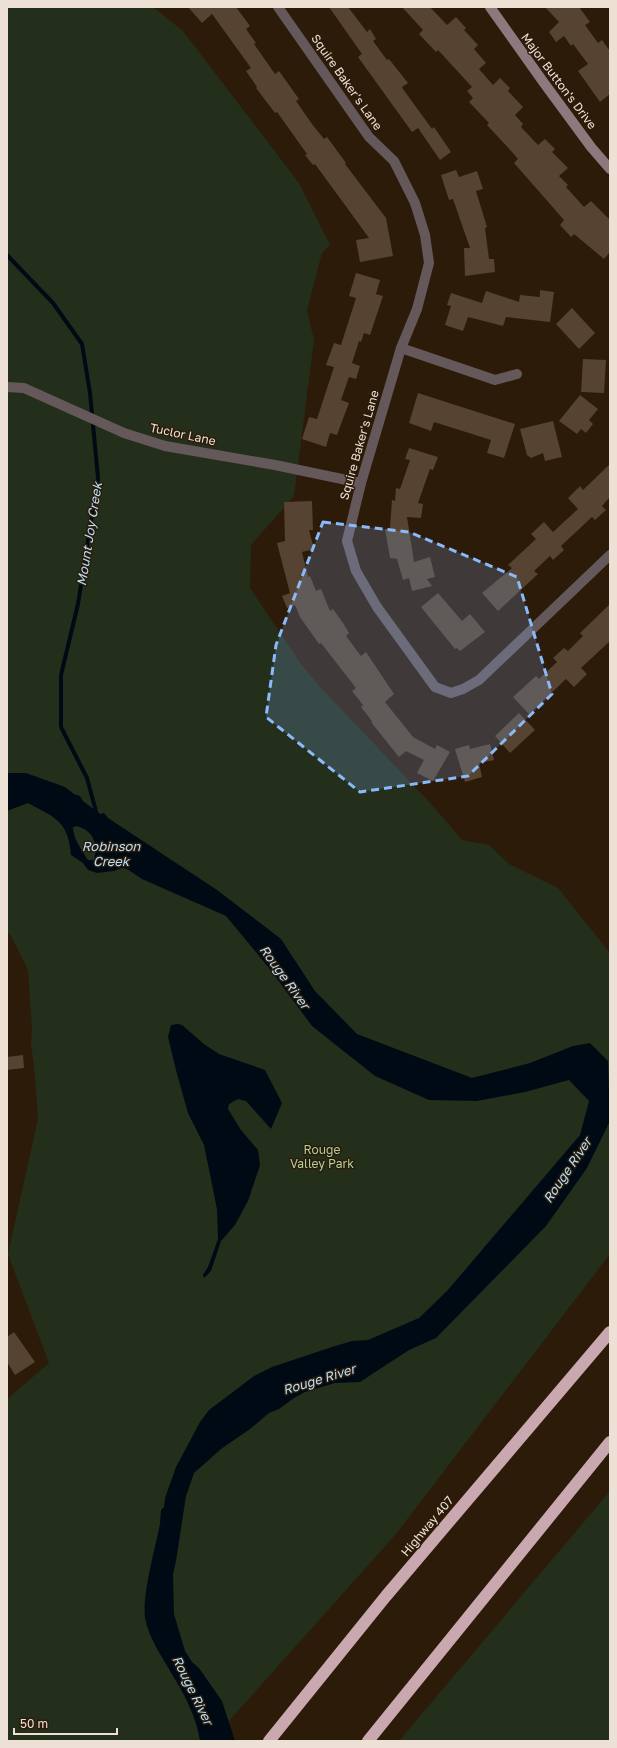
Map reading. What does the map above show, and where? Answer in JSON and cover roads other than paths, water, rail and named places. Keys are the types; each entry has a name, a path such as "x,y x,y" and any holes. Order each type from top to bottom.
{"highway":[{"name":"Highway 407","path":"269,1741 386,1596 610,1332"},
{"path":"368,1741 610,1442"}],"street":[{"name":"Squire Baker's Lane","path":"278,7 369,136 394,161 415,203 425,235 429,263 417,309 401,348 361,483 347,541 356,571 377,607 434,687 451,693 463,689 479,680 610,555"},
{"name":"Major Button's Drive","path":"490,7 591,147 610,169"},
{"path":"401,348 495,380 517,374"},
{"name":"Tuclor Lane","path":"7,387 24,388 124,433 165,446 276,465 361,483"}],"water":[{"path":"7,773 26,773 65,787 74,794 80,796 83,801 100,814 104,813 108,818 217,890 281,939 315,991 357,1034 472,1078 530,1063 573,1046 590,1043 608,1061 610,1121 587,1168 546,1226 436,1338 409,1350 360,1382 335,1383 305,1392 294,1398 279,1409 269,1413 250,1429 221,1449 194,1473 186,1496 173,1574 174,1614 185,1651 222,1701 235,1741 200,1741 190,1707 153,1641 145,1618 145,1597 160,1524 161,1510 164,1507 165,1498 176,1467 200,1422 209,1410 254,1376 272,1367 352,1341 368,1340 419,1318 447,1291 580,1135 589,1101 569,1080 525,1092 477,1101 429,1100 375,1076 312,1026 269,968 226,916 142,879 127,869 122,868 114,871 97,873 88,870 83,863 71,855 67,835 59,822 53,817 28,803 7,811","holes":["77,826 83,828 91,835 95,844 94,860 88,860 74,836 73,827"]},
{"path":"171,1025 182,1025 204,1044 219,1054 265,1070 282,1103 271,1129 246,1101 238,1099 229,1104 228,1109 241,1130 258,1150 260,1165 248,1201 235,1225 221,1241 211,1271 204,1278 203,1275 208,1267 218,1239 217,1209 204,1145 188,1113 168,1037"}],"waterway":[{"name":"Mount Joy Creek","path":"7,255 53,303 82,344 90,393 98,478 78,604 61,675 61,727 87,778 97,815"}],"water label":[{"name":"Robinson Creek","path":"111,854"},
{"name":"Rouge River","path":"285,977"},
{"name":"Rouge River","path":"567,1170"},
{"name":"Rouge River","path":"319,1379"},
{"name":"Rouge River","path":"193,1690"}],"park label":[{"name":"Rouge Valley Park","path":"322,1156"}]}
